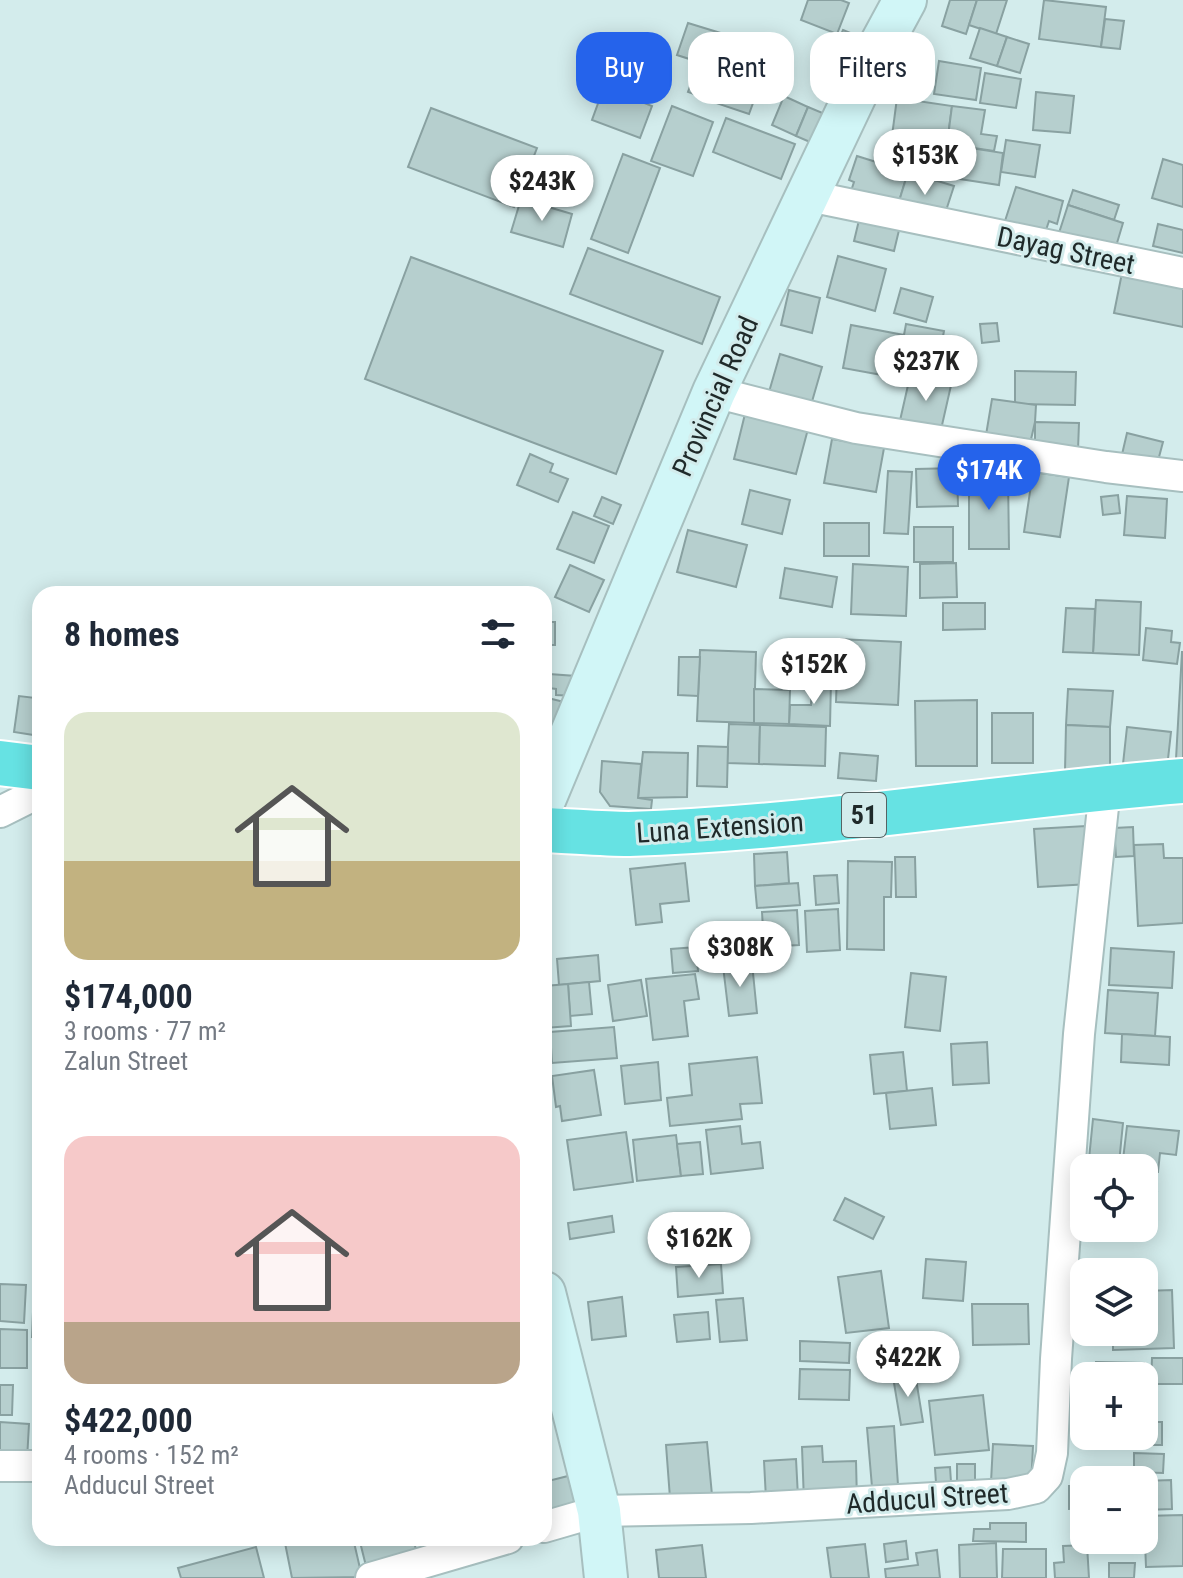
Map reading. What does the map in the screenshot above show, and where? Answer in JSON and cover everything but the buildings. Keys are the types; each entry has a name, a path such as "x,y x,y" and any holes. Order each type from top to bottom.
{"highway":[{"path":"0,763 32,767"},
{"name":"Luna Extension","path":"552,830 626,834 760,827 1183,781"}],"main road":[{"name":"Provincial Road","path":"552,781 714,392 866,72 905,0"},
{"path":"552,1359 558,1408 599,1511 606,1578"}],"street":[{"name":"Dayag Street","path":"809,196 1183,273"},
{"path":"714,392 856,428 1183,476"},
{"name":"Adducul Street","path":"552,1525 599,1511 766,1507 1008,1494 1036,1488 1047,1476 1052,1453 1079,1034 1105,788"},
{"path":"0,812 32,796"},
{"path":"0,1466 32,1466"},
{"path":"371,1578 481,1546"}]}
